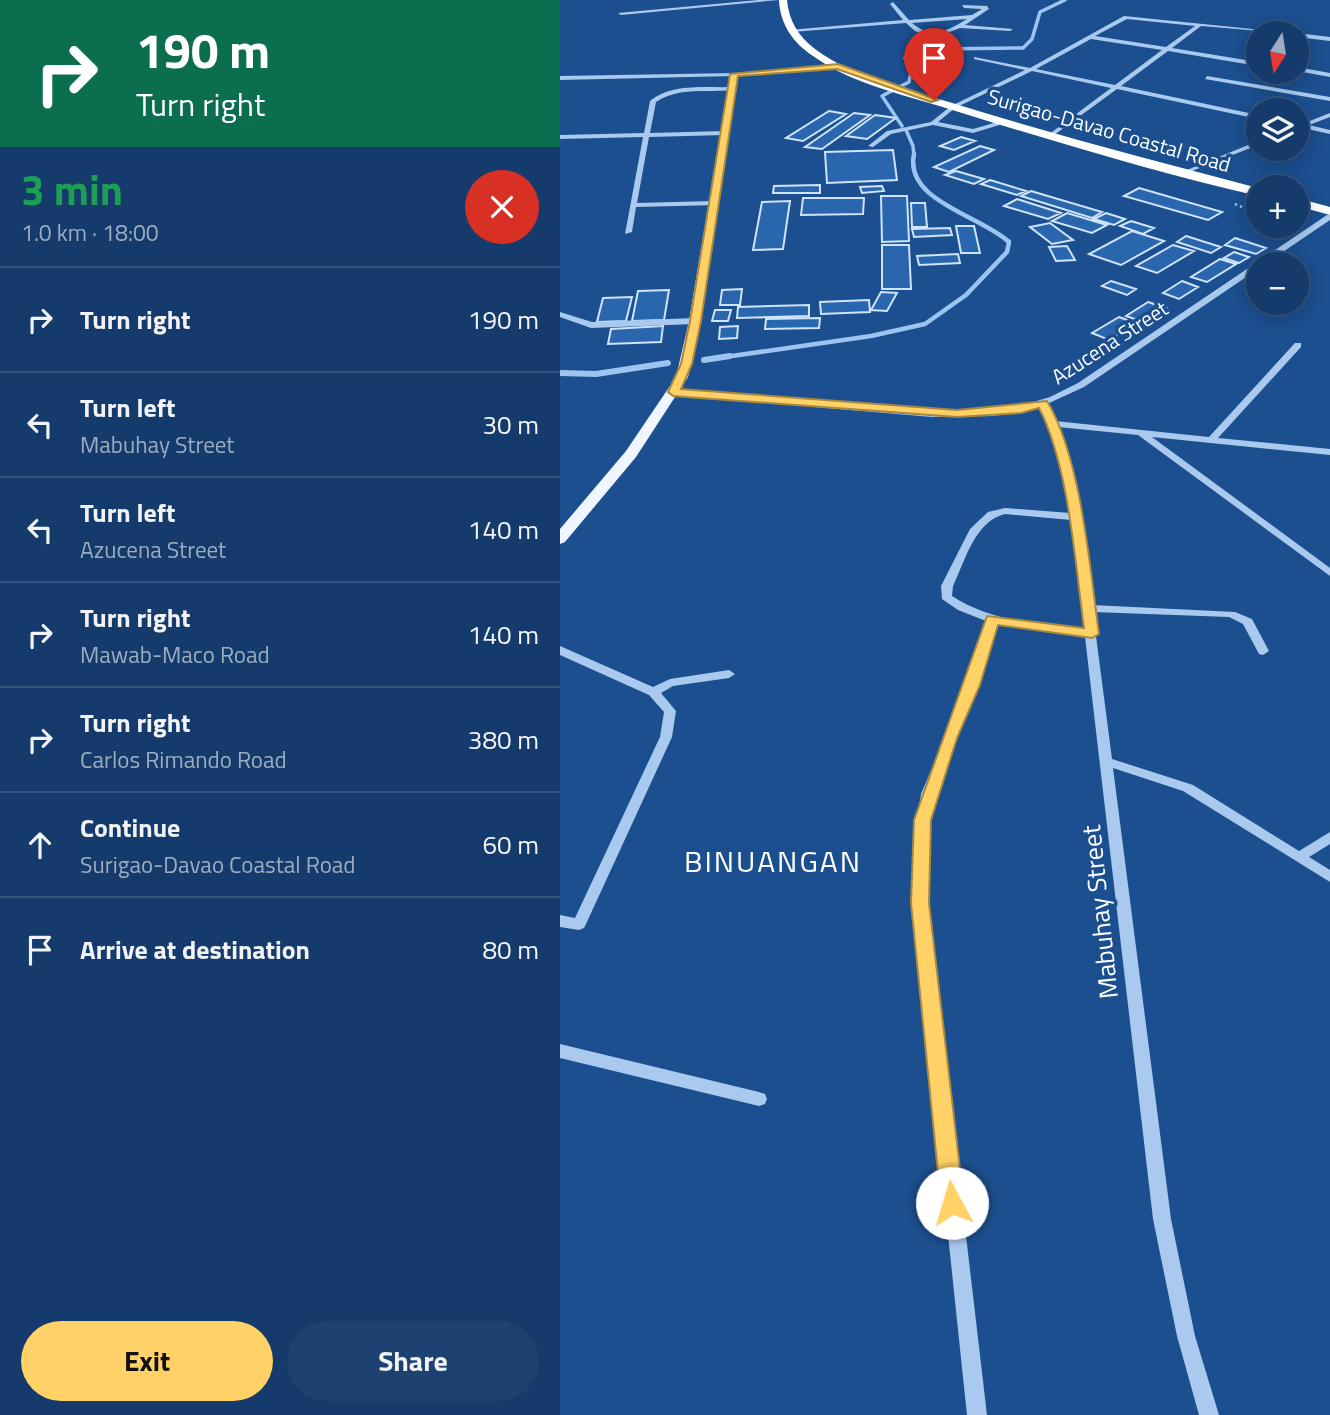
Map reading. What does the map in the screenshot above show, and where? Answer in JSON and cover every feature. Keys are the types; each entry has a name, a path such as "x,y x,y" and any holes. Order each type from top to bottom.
{"highway":[{"path":"783,0 784,18 792,30"},
{"name":"Surigao-Davao Coastal Road","path":"792,30 810,49 838,67 879,82 1050,136 1246,189"},
{"path":"1309,205 1328,211"}],"main road":[{"path":"560,539 631,454 673,392 687,364 734,74 838,67"}],"street":[{"path":"621,13 776,0"},
{"path":"893,4 905,21 929,36 945,36 987,8 964,6"},
{"path":"933,123 953,107 1030,70 1126,16 1246,29"},
{"path":"792,30 972,17"},
{"path":"1050,136 1170,50 1201,24"},
{"path":"959,26 1010,29"},
{"path":"1309,36 1330,39"},
{"path":"1090,37 1246,62"},
{"path":"976,58 1246,115"},
{"path":"1309,71 1330,75"},
{"path":"560,78 734,74"},
{"path":"1207,78 1330,99"},
{"path":"628,232 650,107 657,97 679,91 732,89"},
{"path":"1309,123 1330,116"},
{"path":"871,146 889,132 933,123 973,131 1004,122"},
{"path":"1309,128 1330,132"},
{"path":"560,137 725,133"},
{"path":"1185,172 1246,148"},
{"path":"633,205 713,204"},
{"name":"Azucena Street","path":"1276,252 1328,211"},
{"name":"Azucena Street","path":"673,392 957,414 1010,411 1043,404 1081,385 1246,274"},
{"path":"560,314 591,325 695,321"},
{"path":"1211,440 1298,345"},
{"name":"Mabuhay Street","path":"1043,404 1053,424 1076,517 1162,1219 1186,1336 1209,1415"},
{"path":"1053,424 1330,452"},
{"path":"1140,433 1330,573"},
{"path":"1076,517 1005,511 992,514 975,529 947,586 946,597 960,608 992,619 1092,634"},
{"path":"1088,608 1231,614 1248,622 1264,652"},
{"path":"977,1415 924,944 919,858 928,794 972,685 992,619"},
{"path":"560,650 653,692 670,711 666,737 579,924 560,920"},
{"path":"653,692 670,683 729,674"},
{"path":"1108,762 1188,788 1301,856 1330,877"},
{"path":"1301,856 1330,837"},
{"path":"560,1051 759,1099"}],"path":[{"path":"1235,204 1246,209"}],"building":[{"path":"829,111 846,114 803,141 786,138"},
{"path":"854,113 870,115 822,149 805,147"},
{"path":"875,115 896,118 867,139 846,136"},
{"path":"961,137 975,141 954,150 940,146"},
{"path":"980,146 994,150 949,172 934,167"},
{"path":"893,150 897,180 827,183 825,152"},
{"path":"956,171 984,179 974,184 945,175"},
{"path":"990,180 1026,191 1017,195 981,184"},
{"path":"820,185 820,193 773,193 774,186"},
{"path":"882,186 884,191 862,193 860,187"},
{"path":"1139,188 1222,212 1208,220 1124,196"},
{"path":"1031,191 1102,212 1092,218 1021,196"},
{"path":"881,196 907,196 909,241 882,242"},
{"path":"803,198 864,198 863,214 801,215"},
{"path":"1017,199 1061,213 1048,219 1004,206"},
{"path":"790,201 783,249 753,250 762,202"},
{"path":"911,203 925,203 927,227 912,227"},
{"path":"1067,213 1107,225 1092,233 1052,221"},
{"path":"1106,213 1125,219 1114,225 1094,219"},
{"path":"1131,221 1154,228 1143,234 1120,226"},
{"path":"1050,223 1073,240 1052,244 1030,227"},
{"path":"956,226 974,226 980,253 961,253"},
{"path":"950,228 952,235 914,237 912,229"},
{"path":"1132,231 1164,241 1121,265 1089,254"},
{"path":"1186,236 1221,247 1211,253 1177,242"},
{"path":"1235,238 1266,248 1259,252 1249,252 1225,245"},
{"path":"882,245 909,245 911,289 882,289"},
{"path":"1173,245 1194,251 1157,273 1136,266"},
{"path":"1067,246 1075,260 1056,261 1049,247"},
{"path":"1234,252 1246,256 1239,263 1224,258"},
{"path":"958,254 960,263 919,265 917,256"},
{"path":"1220,259 1236,264 1207,282 1191,277"},
{"path":"1111,281 1136,289 1127,295 1102,286"},
{"path":"1182,281 1198,287 1179,299 1163,293"},
{"path":"742,289 740,305 720,305 722,290"},
{"path":"669,290 664,320 632,321 638,291"},
{"path":"881,292 897,293 887,311 871,310"},
{"path":"632,297 626,321 597,322 603,298"},
{"path":"869,300 870,312 821,314 820,302"},
{"path":"1148,302 1166,308 1143,322 1126,316"},
{"path":"809,305 809,316 737,318 738,307"},
{"path":"715,310 731,310 728,321 712,321"},
{"path":"1119,317 1136,323 1109,340 1092,333"},
{"path":"820,318 819,328 765,329 766,319"},
{"path":"663,326 661,342 608,344 611,329"},
{"path":"738,326 737,338 719,339 720,327"}],"waterway":[{"path":"902,126 882,96 909,82 911,71 905,58 908,54 934,49 1023,48 1032,39 1040,12 1065,0"},
{"path":"906,130 914,156"},
{"path":"718,358 871,336 925,324 966,295 1007,252 1009,242 932,195 921,184 914,170 914,156"},
{"path":"704,360 730,356"},
{"path":"560,373 596,374 668,363"}],"district":[{"name":"BINUANGAN","path":"773,862"}],"route":[{"path":"934,100 838,67 734,74 687,364 673,392 957,414 1021,410 1043,404 1062,448 1076,517 1092,634 992,619 972,685 948,738 928,794 922,820 920,903 952,1203"}]}
